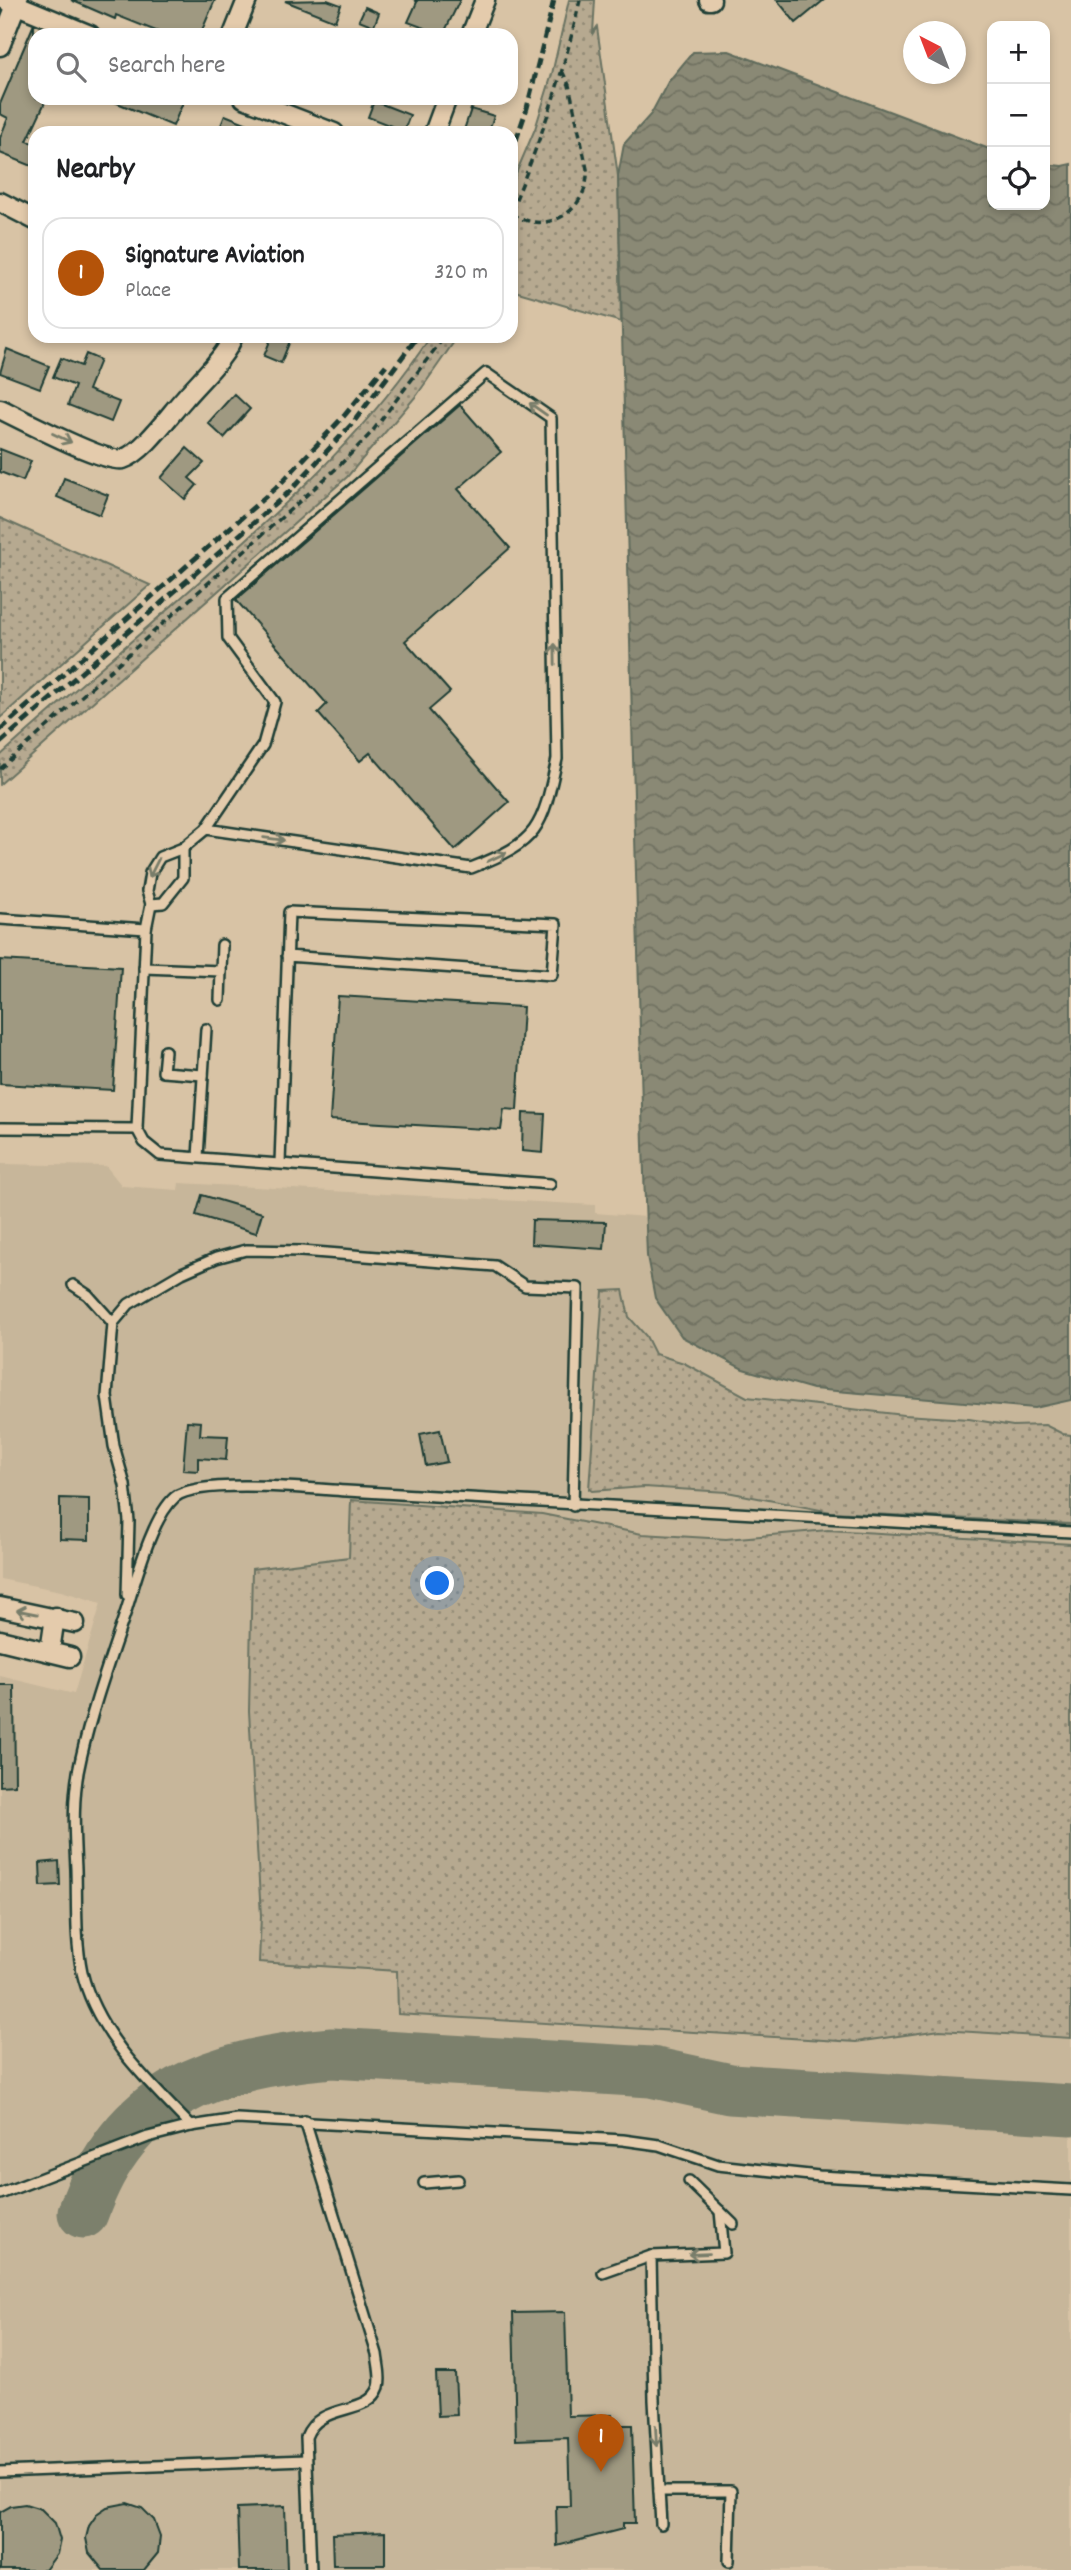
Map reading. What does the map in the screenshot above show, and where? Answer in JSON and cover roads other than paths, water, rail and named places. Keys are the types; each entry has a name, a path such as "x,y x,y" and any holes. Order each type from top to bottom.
{"street":[{"path":"236,28 247,0"},
{"path":"474,28 485,0"},
{"path":"0,46 13,2 74,28"},
{"path":"262,105 316,126"},
{"path":"437,126 444,105"},
{"path":"0,202 28,216"},
{"path":"0,410 96,454 113,460 125,459 150,436 230,343"},
{"path":"0,1607 75,1623"},
{"path":"50,1651 55,1618"},
{"path":"0,1640 70,1657"}],"lane":[{"path":"206,829 471,868 502,856 533,835 547,809 557,759 551,418 486,373 227,598 228,638 275,702 263,745 206,829 183,848 160,857 150,873 147,891 151,904 146,929 137,1129 144,1142 160,1154 550,1184"},
{"path":"151,904 163,903 183,878 183,848"},
{"path":"280,1163 287,956 289,912 556,924 552,975 287,956"},
{"path":"0,919 146,929"},
{"path":"220,1000 222,945"},
{"path":"144,968 221,971"},
{"path":"198,1157 206,1029"},
{"path":"165,1051 163,1072 203,1075"},
{"path":"0,1128 137,1129"},
{"path":"127,1607 129,1521 125,1485 114,1446 107,1396 113,1323 129,1304 182,1273 216,1258 246,1250 301,1251 495,1266 525,1286 578,1288 573,1506"},
{"path":"73,1285 88,1295 113,1323"},
{"path":"191,2126 110,2036 91,1999 78,1947 75,1780 90,1718 140,1563 167,1506 184,1491 199,1488 284,1488 1071,1532"},
{"path":"0,2194 148,2137 191,2126 237,2119 623,2140 659,2145 718,2165 756,2170 832,2177 1071,2190"},
{"path":"305,2121 377,2354 380,2372 379,2387 371,2397 358,2405 317,2420 306,2437 311,2570"},
{"path":"424,2183 458,2180"},
{"path":"689,2181 733,2224"},
{"path":"603,2273 651,2256 724,2253 720,2211"},
{"path":"651,2256 654,2400 661,2524"},
{"path":"0,2472 306,2460"},
{"path":"659,2491 731,2491 729,2561"}],"water":[{"path":"729,51 987,148 987,210 1050,210 1050,165 1071,164 1071,1400 1035,1408 813,1389 743,1369 682,1337 655,1298 647,1256 643,1146 618,176 624,144 651,114 668,82 693,52"}],"railway":[{"path":"518,134 554,0"},
{"path":"0,743 289,492 352,424 413,343"},
{"path":"0,730 281,483 344,416 386,365"}],"place":[{"name":"Signature Aviation","path":"601,2472"}]}
